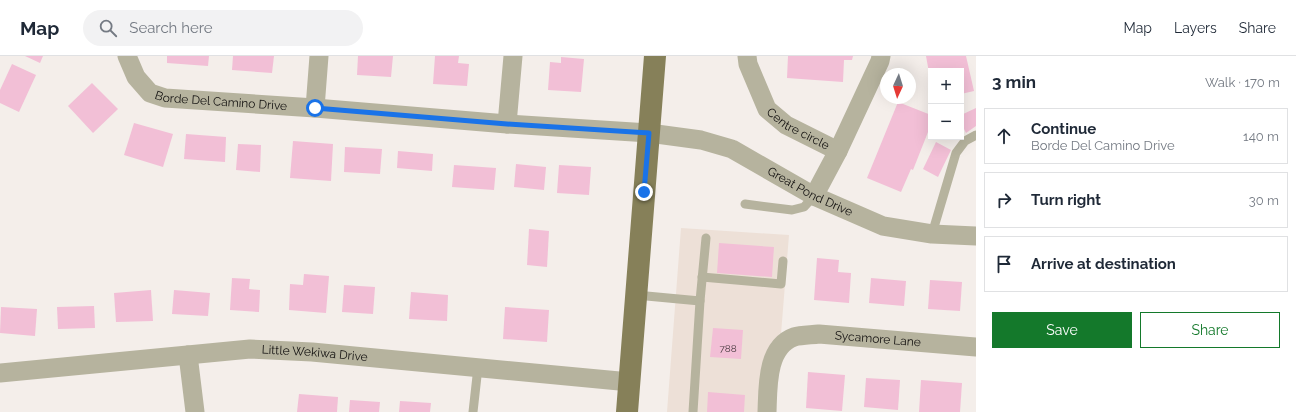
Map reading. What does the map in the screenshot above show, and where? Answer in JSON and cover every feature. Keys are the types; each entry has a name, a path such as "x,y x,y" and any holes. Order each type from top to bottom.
{"main road":[{"path":"627,412 654,56"}],"street":[{"name":"Borde Del Camino Drive","path":"127,56 136,77 150,93 165,98 315,108 507,124 649,133"},
{"path":"315,108 319,56"},
{"path":"507,124 513,56"},
{"name":"Centre circle","path":"747,56 748,64 767,108 786,125 838,151"},
{"name":"Centre circle","path":"814,196 838,151 881,56"},
{"name":"Great Pond Drive","path":"649,133 701,140 732,149 814,196 884,226 932,234 976,236"},
{"name":"Sycamore Lane","path":"767,412 769,380 773,359 781,346 794,337 819,334 976,347"},
{"name":"Little Wekiwa Drive","path":"0,373 250,349 312,352 630,382"},
{"path":"188,355 194,412"}],"lane":[{"path":"932,234 956,153 965,141 976,136"},
{"path":"745,204 792,210 804,207 814,196"},
{"path":"693,412 700,301 706,238"},
{"path":"702,277 781,284 783,261"},
{"path":"636,294 700,301"},
{"path":"473,412 478,367"}],"shaded area":[{"path":"681,228 789,235 781,334 780,333 771,343 772,345 759,412 667,412"}],"building":[{"path":"25,56 43,56 40,63"},
{"path":"167,56 209,56 208,66 167,63"},
{"path":"233,56 274,56 272,73 232,70"},
{"path":"358,56 393,56 391,77 357,75"},
{"path":"435,56 459,56 458,63 469,64 467,86 433,84"},
{"path":"788,56 853,56 852,60 844,60 843,82 787,78"},
{"path":"926,56 966,56 974,91 964,93 964,68 928,68"},
{"path":"561,57 584,59 581,92 548,90 550,62 561,63"},
{"path":"12,64 36,75 19,112 0,103 0,90"},
{"path":"92,83 118,109 93,133 68,106"},
{"path":"897,104 903,104 928,114 928,132 913,170 911,169 901,192 867,178"},
{"path":"976,108 976,126 966,133 964,129 964,114"},
{"path":"134,123 173,134 163,167 124,155"},
{"path":"186,134 226,137 225,162 184,159"},
{"path":"293,141 333,144 331,181 290,178"},
{"path":"936,142 951,150 938,177 923,169"},
{"path":"238,144 261,145 260,172 236,170"},
{"path":"345,147 382,149 380,174 344,172"},
{"path":"398,151 433,154 432,171 397,168"},
{"path":"516,164 546,167 544,190 514,187"},
{"path":"454,165 496,168 494,190 452,187"},
{"path":"559,165 591,167 589,195 557,193"},
{"path":"529,229 549,231 547,267 527,265"},
{"path":"719,243 774,247 772,277 717,273"},
{"path":"817,258 839,260 838,272 851,273 849,303 814,300"},
{"path":"304,274 329,276 326,313 289,310 290,284 303,285"},
{"path":"232,278 250,279 249,289 260,290 259,312 230,310"},
{"path":"871,278 906,281 904,306 869,303"},
{"path":"930,280 962,282 960,311 928,309"},
{"path":"344,285 375,287 373,314 342,312"},
{"path":"151,290 153,321 116,322 114,293"},
{"path":"174,290 210,293 208,316 172,314"},
{"path":"411,292 448,295 447,321 409,319"},
{"path":"94,306 95,328 58,329 57,307"},
{"path":"1,307 37,309 35,336 0,333"},
{"path":"505,307 549,310 547,342 503,339"},
{"path":"713,328 743,330 741,359 710,357"},
{"path":"808,372 845,375 842,411 806,408"},
{"path":"866,378 900,380 898,410 864,407"},
{"path":"921,380 962,383 960,412 919,412"},
{"path":"708,392 745,395 744,412 707,412"},
{"path":"299,394 338,397 337,412 297,412"},
{"path":"350,400 380,402 379,412 349,412"},
{"path":"400,401 431,403 430,412 399,412"}],"route":[{"path":"315,108 507,124 649,133 644,192"}]}
